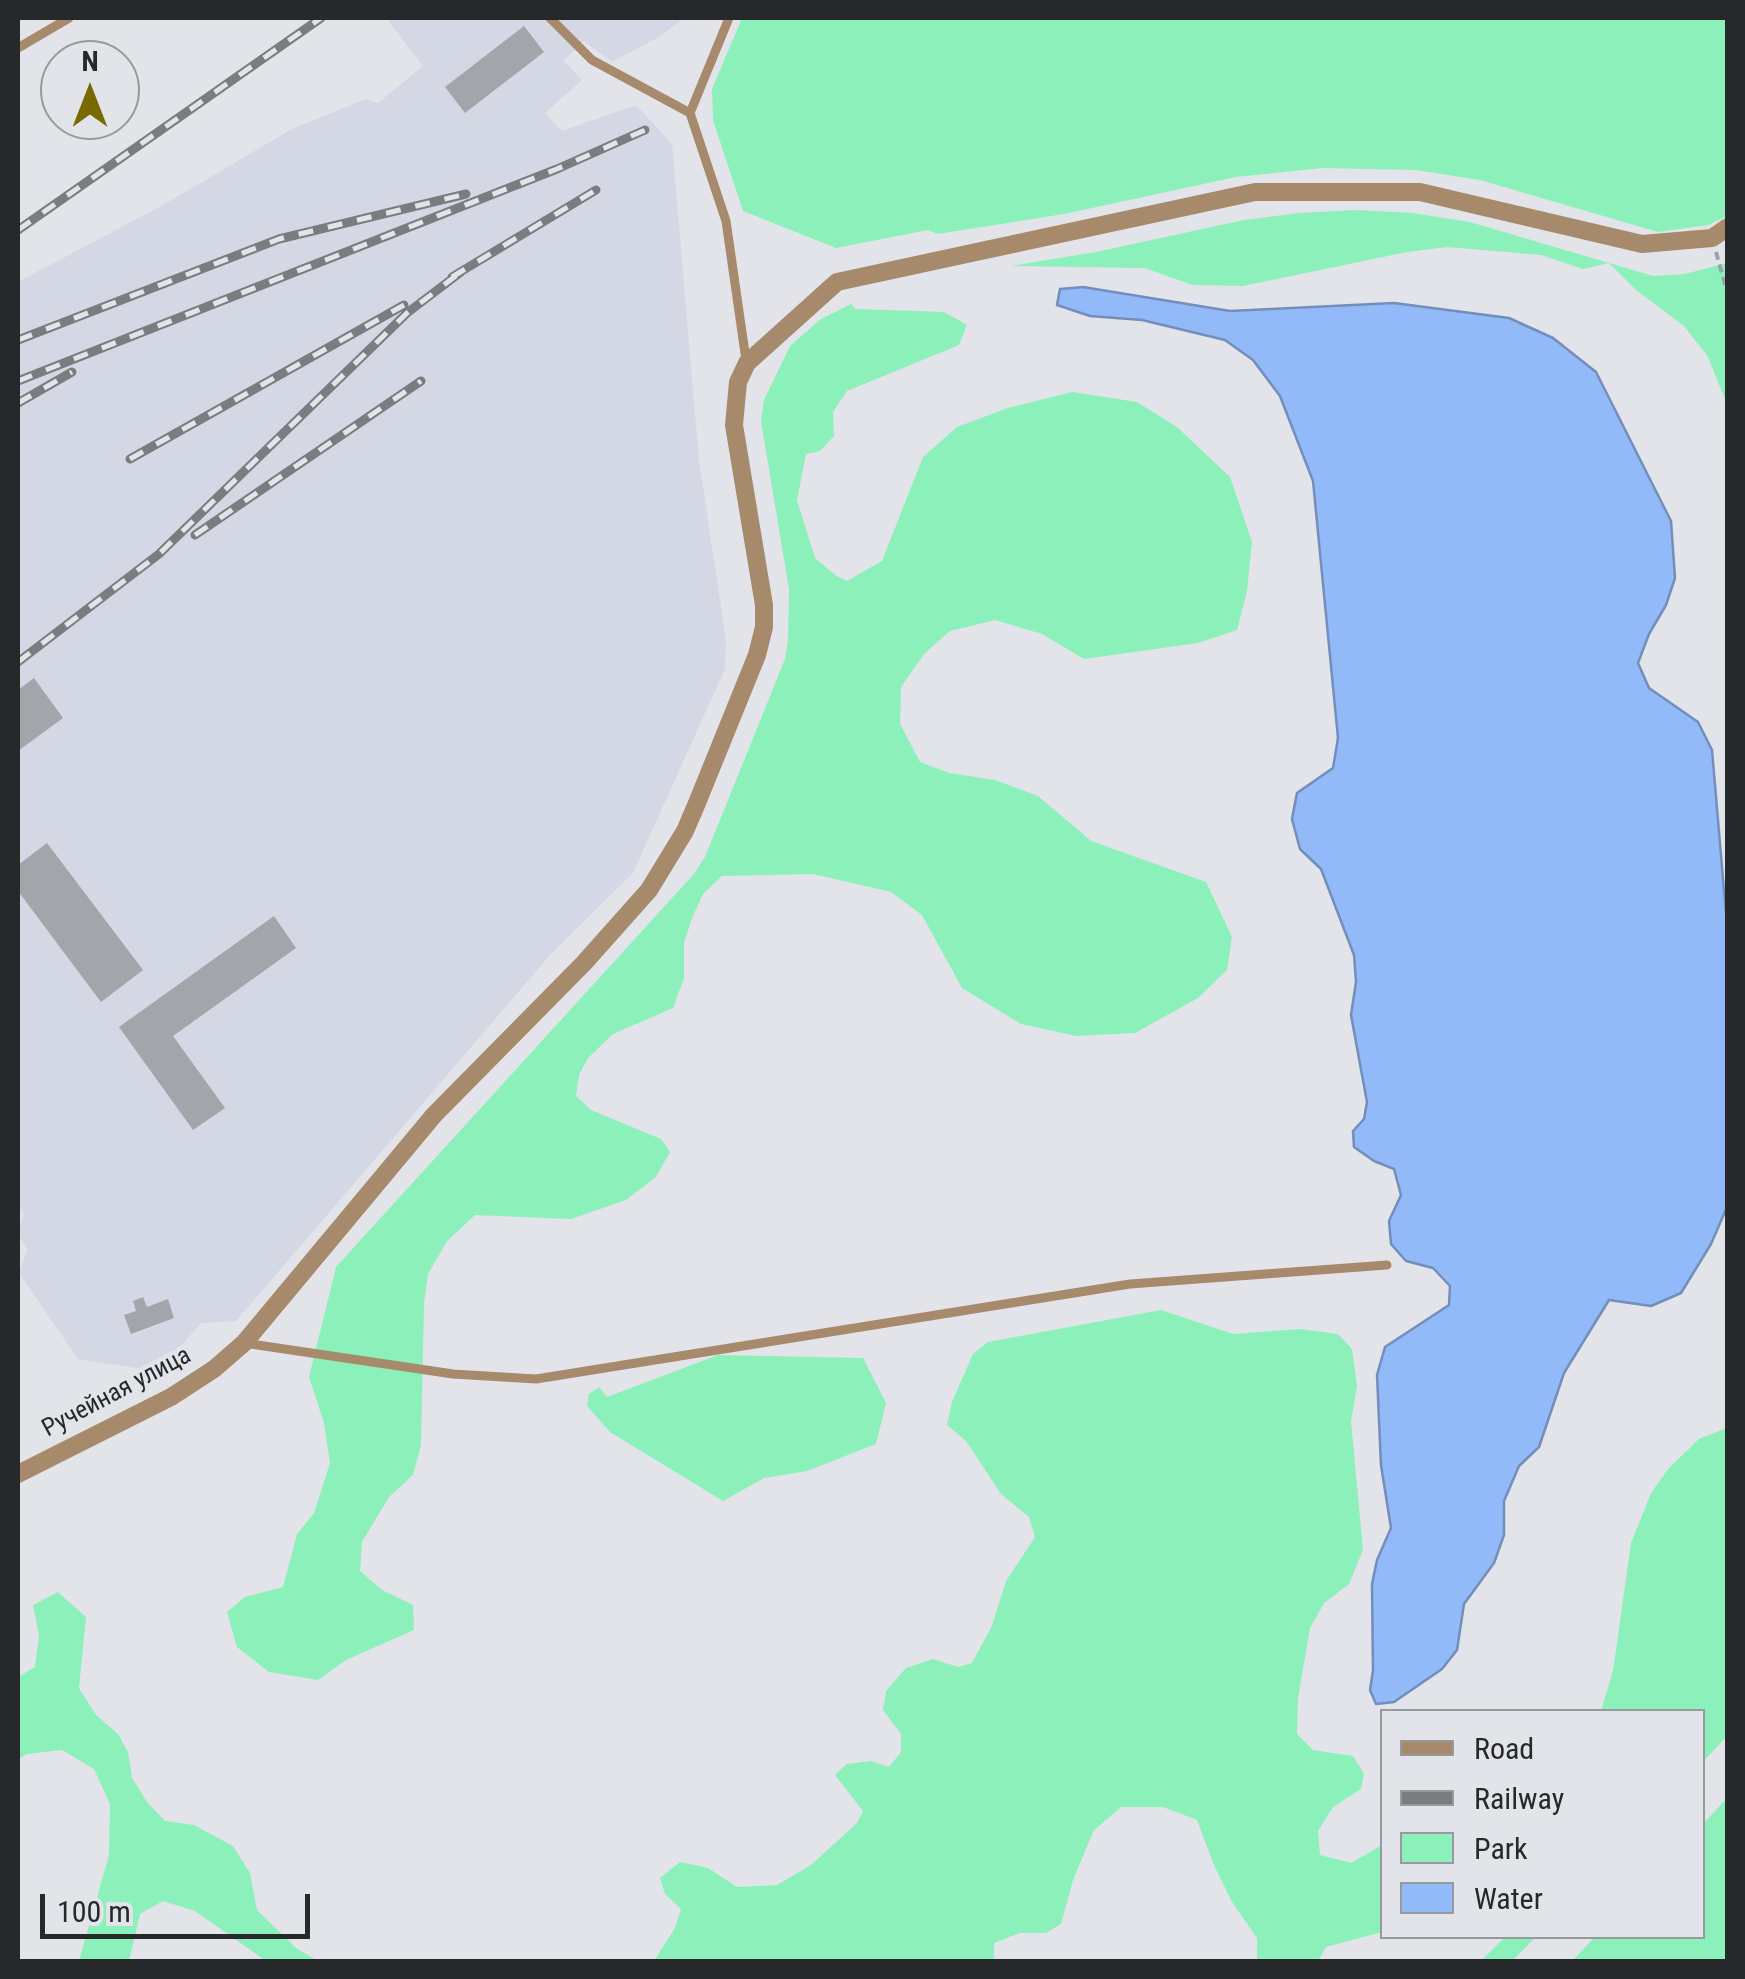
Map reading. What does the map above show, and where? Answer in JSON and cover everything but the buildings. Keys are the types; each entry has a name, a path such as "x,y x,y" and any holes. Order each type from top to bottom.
{"street":[{"path":"746,363 837,282 1256,192 1420,192 1642,244 1720,232"},
{"name":"Ручейная улица","path":"18,1474 172,1397 244,1343 434,1115 649,890 685,831 757,655 764,627 764,604 734,425 738,382 746,363"}],"lane":[{"path":"18,48 69,18"},
{"path":"550,18 592,60 690,113"},
{"path":"729,18 690,113 726,221 746,363"},
{"path":"244,1343 454,1374 536,1378 1130,1284 1386,1266"}],"path":[{"path":"1720,232 1728,296"}],"shaded area":[{"path":"386,18 685,18 612,62 584,41 564,61 582,80 545,113 562,131 636,105 672,144 699,460 726,640 725,669 633,873 551,954 236,1321 201,1323 175,1353 143,1369 78,1359 19,1273 27,1250 18,1233 24,1214 18,1205 18,282 163,205 292,129 365,99 378,103 423,66"}],"green space":[{"path":"742,18 1727,18 1727,216 1708,225 1658,232 1480,180 1416,170 1323,168 1236,177 1064,214 938,234 928,230 836,248 743,211 713,120 712,89"},
{"path":"1356,210 1470,222 1609,263 1583,269 1541,255 1447,247 1243,286 1193,285 1144,268 1011,266 1244,220"},
{"path":"1609,263 1653,276 1685,274 1727,263 1727,404 1707,355 1684,326 1636,290"},
{"path":"851,304 856,309 944,312 967,325 959,345 847,391 833,412 834,436 820,451 806,454 797,500 815,558 847,581 882,561 923,457 957,427 1008,408 1072,392 1137,402 1177,427 1230,477 1252,542 1247,591 1237,630 1198,643 1084,659 1042,634 995,620 950,631 924,654 901,687 900,724 920,762 949,773 995,780 1038,796 1091,841 1206,882 1232,937 1227,970 1198,998 1135,1033 1076,1036 1021,1024 962,988 922,915 891,892 813,874 722,876 703,894 692,918 684,943 684,978 673,1008 613,1034 588,1058 579,1075 576,1096 591,1110 661,1139 670,1152 656,1177 626,1200 571,1219 475,1215 447,1241 428,1274 421,1445 413,1475 389,1497 362,1542 360,1571 382,1590 413,1605 414,1630 346,1660 318,1680 269,1672 237,1647 227,1612 245,1597 283,1587 297,1534 314,1513 330,1463 324,1423 309,1377 336,1267 693,875 705,857 785,659 788,641 789,589 761,421 764,400 790,346 821,319"},
{"path":"1161,1310 1233,1334 1300,1329 1338,1334 1352,1349 1357,1386 1351,1421 1363,1550 1349,1584 1324,1603 1310,1628 1298,1698 1297,1734 1313,1750 1353,1756 1364,1774 1361,1789 1333,1807 1318,1831 1320,1855 1351,1863 1380,1846 1380,1933 1326,1947 1318,1961 1257,1961 1257,1938 1232,1902 1197,1820 1163,1807 1121,1807 1094,1830 1073,1880 1061,1924 1046,1933 1020,1933 994,1943 994,1961 654,1961 675,1928 681,1909 665,1894 660,1878 680,1862 708,1868 737,1887 777,1885 811,1865 857,1823 863,1811 835,1775 847,1764 871,1761 889,1767 901,1752 901,1734 883,1710 886,1691 906,1668 933,1659 958,1667 972,1663 992,1626 1006,1581 1035,1537 1029,1517 1001,1494 966,1441 947,1425 952,1402 973,1354 988,1342"},
{"path":"718,1355 863,1358 886,1403 876,1444 807,1471 764,1478 723,1501 610,1432 587,1406 589,1394 599,1387 607,1397"},
{"path":"1727,1428 1727,1736 1705,1760 1705,1709 1602,1709 1613,1671 1631,1543 1651,1493 1669,1468 1699,1439"},
{"path":"58,1592 86,1617 79,1688 96,1715 118,1734 128,1752 132,1778 147,1802 165,1821 194,1825 233,1846 250,1873 257,1910 296,1948 318,1961 266,1961 195,1911 163,1901 140,1914 129,1961 79,1961 109,1855 110,1804 94,1769 62,1750 27,1754 18,1759 18,1677 35,1667 39,1635 33,1605"},
{"path":"1727,1798 1727,1961 1572,1961 1593,1939 1705,1939 1705,1822"},
{"path":"1503,1939 1534,1939 1512,1961 1481,1961"}],"water":[{"path":"1083,287 1230,311 1394,303 1509,318 1553,338 1596,372 1671,521 1675,578 1638,663 1649,688 1698,722 1712,750 1728,937 1727,1207 1711,1244 1681,1293 1651,1306 1609,1300 1564,1373 1539,1447 1519,1466 1504,1501 1504,1535 1494,1563 1464,1604 1457,1650 1442,1669 1394,1702 1376,1704 1370,1690 1372,1584 1391,1528 1381,1465 1377,1375 1385,1347 1449,1305 1450,1286 1433,1268 1406,1261 1391,1244 1389,1221 1401,1195 1394,1169 1354,1147 1353,1131 1364,1119 1367,1102 1351,1015 1356,982 1354,955 1321,869 1300,849 1292,819 1297,793 1333,768 1338,738 1313,481 1280,396 1253,360 1225,340 1142,320 1090,316 1057,305 1060,289"}],"railway":[{"path":"18,230 321,18"},
{"path":"18,381 557,169 645,130"},
{"path":"452,277 596,190"},
{"path":"18,340 279,239 466,194"},
{"path":"18,662 159,554 407,313 461,272"},
{"path":"130,459 404,305"},
{"path":"18,403 72,372"},
{"path":"195,535 421,381"}]}
